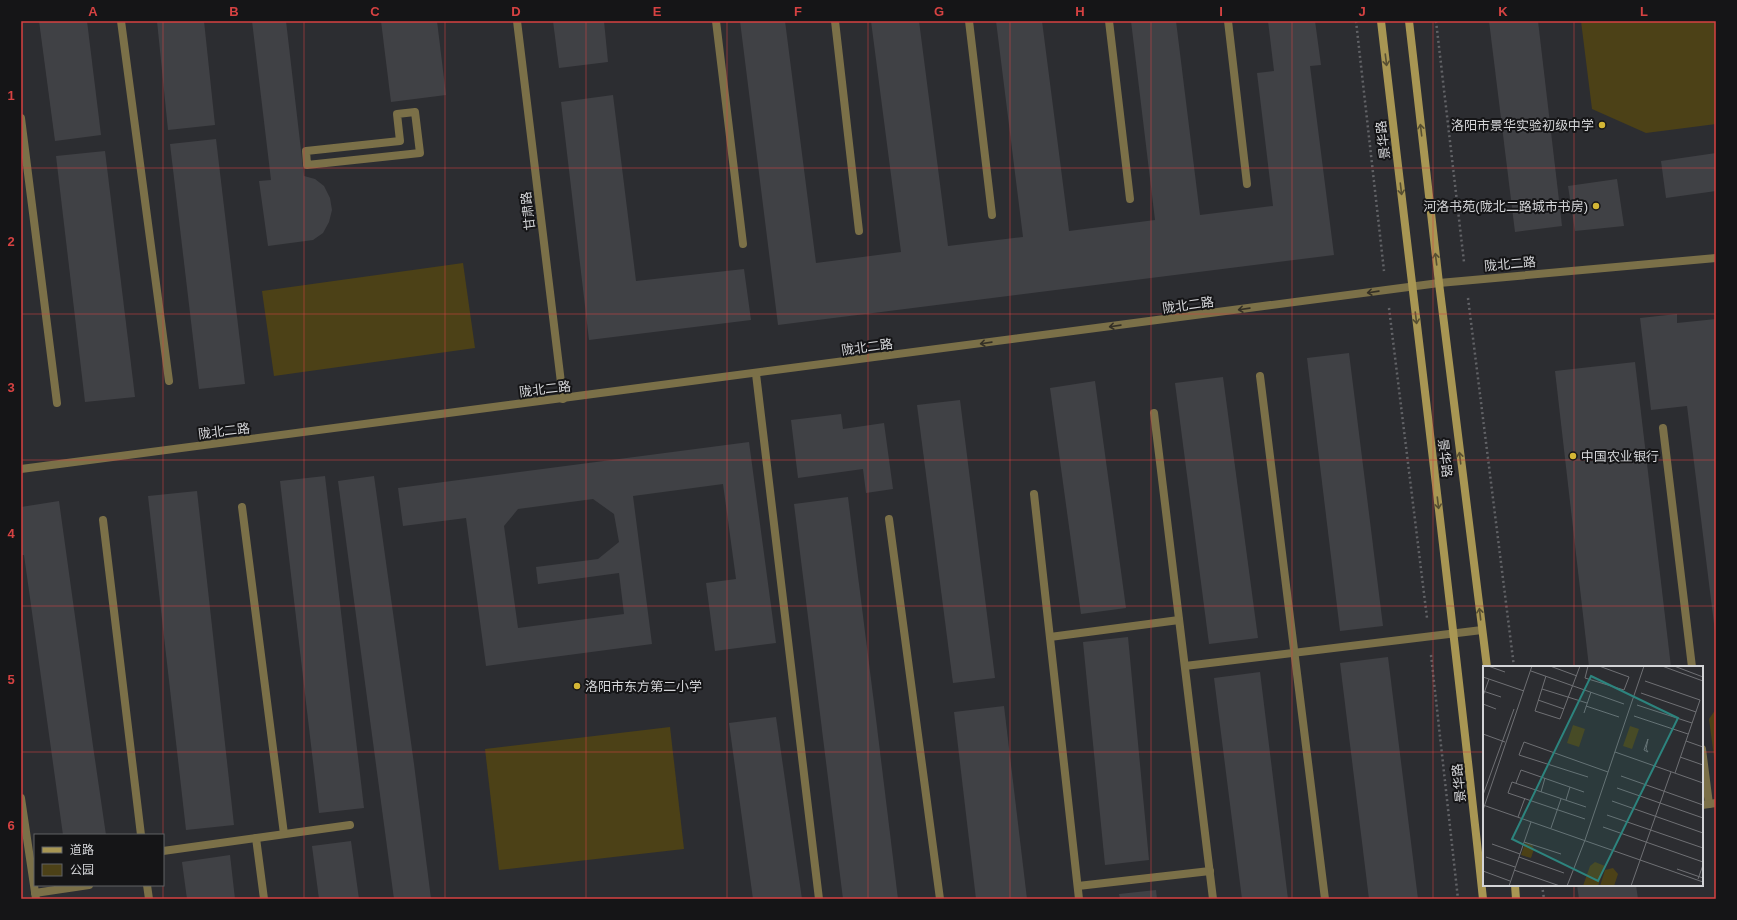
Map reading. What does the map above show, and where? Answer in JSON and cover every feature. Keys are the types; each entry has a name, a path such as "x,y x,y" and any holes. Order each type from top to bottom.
{"main road":[{"name":"景华路","path":"1381,21 1454,633 1483,899"},
{"name":"景华路","path":"1409,21 1439,283 1487,666"},
{"path":"1515,886 1516,899"}],"street":[{"path":"121,21 169,381"},
{"name":"甘肃路","path":"517,21 563,399"},
{"path":"716,21 743,244"},
{"path":"834,21 859,232"},
{"path":"969,21 992,215"},
{"path":"1109,21 1130,199"},
{"path":"1228,21 1247,184"},
{"path":"415,112 420,153 307,164 306,151 400,141 397,114 415,112"},
{"path":"21,118 57,403"},
{"name":"陇北二路","path":"21,469 1412,288 1439,283 1716,258"},
{"path":"756,374 819,899"},
{"path":"1260,376 1324,899"},
{"path":"1154,413 1213,899"},
{"path":"1663,428 1692,666"},
{"path":"1034,494 1079,899"},
{"path":"242,507 284,834"},
{"path":"888,519 940,899"},
{"path":"103,520 141,834"},
{"path":"1050,637 1179,620"},
{"path":"1185,666 1482,630"},
{"path":"1703,757 1709,804"},
{"path":"21,798 34,883"},
{"path":"164,851 350,825"},
{"path":"256,838 264,899"},
{"path":"1078,886 1210,871"},
{"path":"34,886 36,896 84,886"},
{"path":"147,886 149,899"}],"path":[{"path":"1356,21 1429,636 1458,899"},
{"path":"1436,21 1466,280 1514,666"},
{"path":"1542,886 1544,899"}],"green space":[{"path":"1581,21 1716,21 1716,124 1646,133 1592,109"},
{"path":"463,263 475,348 274,376 262,291"},
{"path":"1716,709 1716,772 1709,719"},
{"path":"670,727 684,849 499,870 485,749"}],"building":[{"path":"39,21 87,21 101,135 55,141"},
{"path":"157,21 204,21 215,125 168,130"},
{"path":"252,21 286,21 304,176 315,179 324,186 330,198 332,210 329,222 323,233 313,240 268,246 259,181 271,180"},
{"path":"381,21 437,21 446,95 391,102"},
{"path":"553,21 604,21 608,62 559,68"},
{"path":"740,21 785,21 816,263 901,252 871,21 919,21 948,246 1023,237 996,21 1042,21 1069,231 1155,220 1131,21 1176,21 1200,215 1273,206 1257,73 1274,71 1268,21 1315,21 1321,65 1310,66 1334,255 778,325"},
{"path":"1489,21 1538,21 1562,226 1515,232"},
{"path":"613,95 636,281 744,269 751,320 589,340 561,102"},
{"path":"216,139 245,384 199,389 170,144"},
{"path":"105,151 135,397 85,402 56,156"},
{"path":"1716,153 1716,191 1666,198 1661,161"},
{"name":"河洛书苑(陇北二路城市书房)","path":"1617,179 1624,226 1575,231 1568,186"},
{"path":"1677,314 1677,323 1716,319 1716,640 1687,406 1651,410 1640,318"},
{"path":"1349,353 1383,626 1340,631 1307,358"},
{"path":"1635,362 1671,666 1589,666 1555,371"},
{"path":"1223,377 1258,638 1209,644 1175,383"},
{"path":"1095,381 1126,608 1081,614 1050,388"},
{"path":"960,400 995,678 953,683 917,405"},
{"path":"841,414 843,429 884,423 893,489 866,493 863,469 798,478 791,420"},
{"path":"749,442 776,643 715,651 706,583 736,579 723,484 633,496 652,644 486,666 466,518 403,526 398,488","holes":["593,499 614,514 619,542 598,559 536,567 538,584 619,573 624,614 518,628 504,526 518,509"]},
{"path":"325,476 364,808 319,813 280,481"},
{"path":"374,476 431,899 394,899 338,481"},
{"path":"197,491 234,825 186,830 148,496"},
{"path":"848,497 898,899 843,899 794,504"},
{"path":"59,501 106,834 63,834 24,555 21,555 21,507"},
{"path":"1128,637 1149,860 1105,865 1083,642"},
{"path":"1388,657 1418,899 1369,899 1340,663"},
{"path":"1260,672 1288,899 1242,899 1214,678"},
{"path":"1004,706 1027,899 976,899 954,712"},
{"path":"776,717 802,899 753,899 729,723"},
{"path":"351,841 359,899 319,899 312,846"},
{"path":"230,855 235,899 187,899 182,862"},
{"path":"1577,886 1636,886 1638,899 1579,899"},
{"path":"1156,890 1157,899 1120,899 1119,894"}],"place":[{"name":"洛阳市景华实验初级中学","path":"1602,125"},
{"name":"河洛书苑(陇北二路城市书房)","path":"1596,206"},
{"name":"中国农业银行","path":"1573,456"},
{"name":"洛阳市东方第二小学","path":"577,686"}]}
